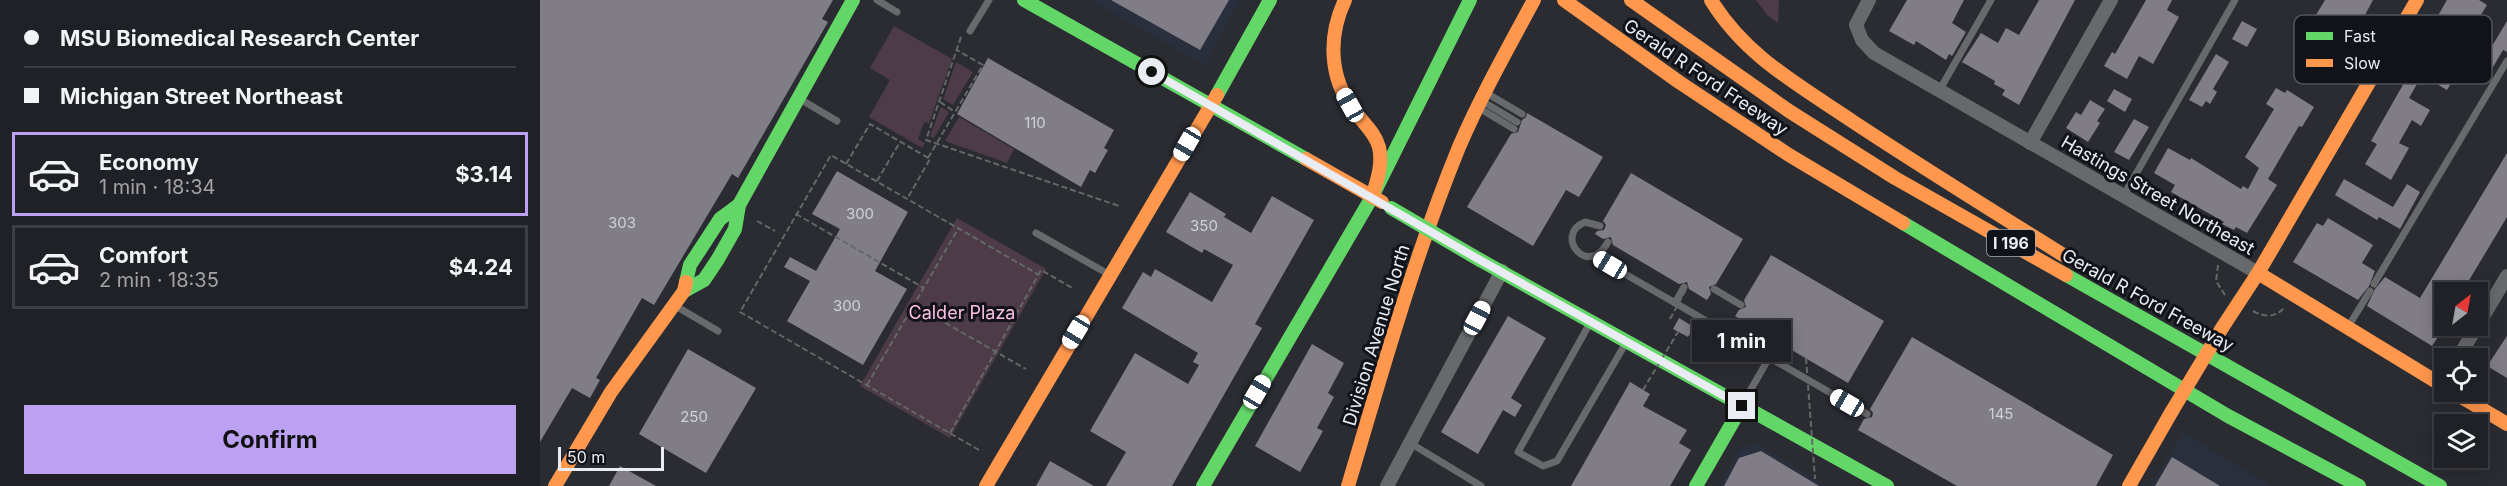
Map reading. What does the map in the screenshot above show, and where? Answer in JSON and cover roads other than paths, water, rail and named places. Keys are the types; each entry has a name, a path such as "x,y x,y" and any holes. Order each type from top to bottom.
{"main road":[{"path":"684,291 704,280 718,259 735,228 739,205 853,0"},
{"path":"1024,0 1480,260 1592,320 1887,486"},
{"path":"986,486 1211,105 1270,0"},
{"path":"1345,0 1333,34 1336,77 1342,91 1377,142 1380,158 1372,197"},
{"path":"1203,486 1372,197 1470,0"},
{"name":"Division Avenue North","path":"1348,486 1417,260 1451,166 1480,100 1534,0"},
{"name":"Gerald R Ford Freeway","path":"1564,0 1679,82 1789,155 2228,416 2359,486"},
{"name":"Gerald R Ford Freeway","path":"1631,0 1789,111 1895,178 2440,486"},
{"path":"1711,0 1732,33 1777,70 1897,151 2079,265"},
{"path":"2408,15 2417,0"},
{"path":"2128,486 2222,328 2258,273 2368,84"},
{"path":"555,486 611,392 684,291 690,265 695,257 720,219 739,205"},
{"name":"Hastings Street Northeast","path":"2258,273 2434,379"},
{"path":"2099,278 2342,430"},
{"name":"Hastings Street Northeast","path":"2472,402 2507,424"},
{"path":"1696,486 1742,406"},
{"path":"2228,416 2341,486"}],"street":[{"name":"Hastings Street Northeast","path":"1869,0 1857,20 1857,32 1874,53 2258,273"},
{"path":"2030,143 2111,0"},
{"path":"1387,486 1502,271"},
{"path":"2488,308 2507,276"}],"lane":[{"path":"878,0 897,12"},
{"path":"970,31 989,0"},
{"path":"1939,91 1990,2 1981,0"},
{"path":"2124,195 2235,0"},
{"path":"2348,327 2507,61"},
{"path":"798,98 837,121"},
{"path":"1480,100 1522,114"},
{"path":"1480,100 1516,125"},
{"path":"1600,226 1591,222 1580,225 1573,233 1575,249 1579,253 1594,256 1867,414"},
{"path":"1036,233 1110,275"},
{"path":"1594,256 1608,242"},
{"path":"1675,303 1686,287"},
{"path":"1714,289 1742,305"},
{"path":"674,305 718,331"},
{"path":"1592,320 1518,452 1543,466 1557,461 1628,340"},
{"path":"1757,351 1763,333"},
{"path":"1742,406 1769,358"},
{"path":"1410,443 1481,486"}],"park label":[{"name":"Calder Plaza","path":"962,312"}]}
